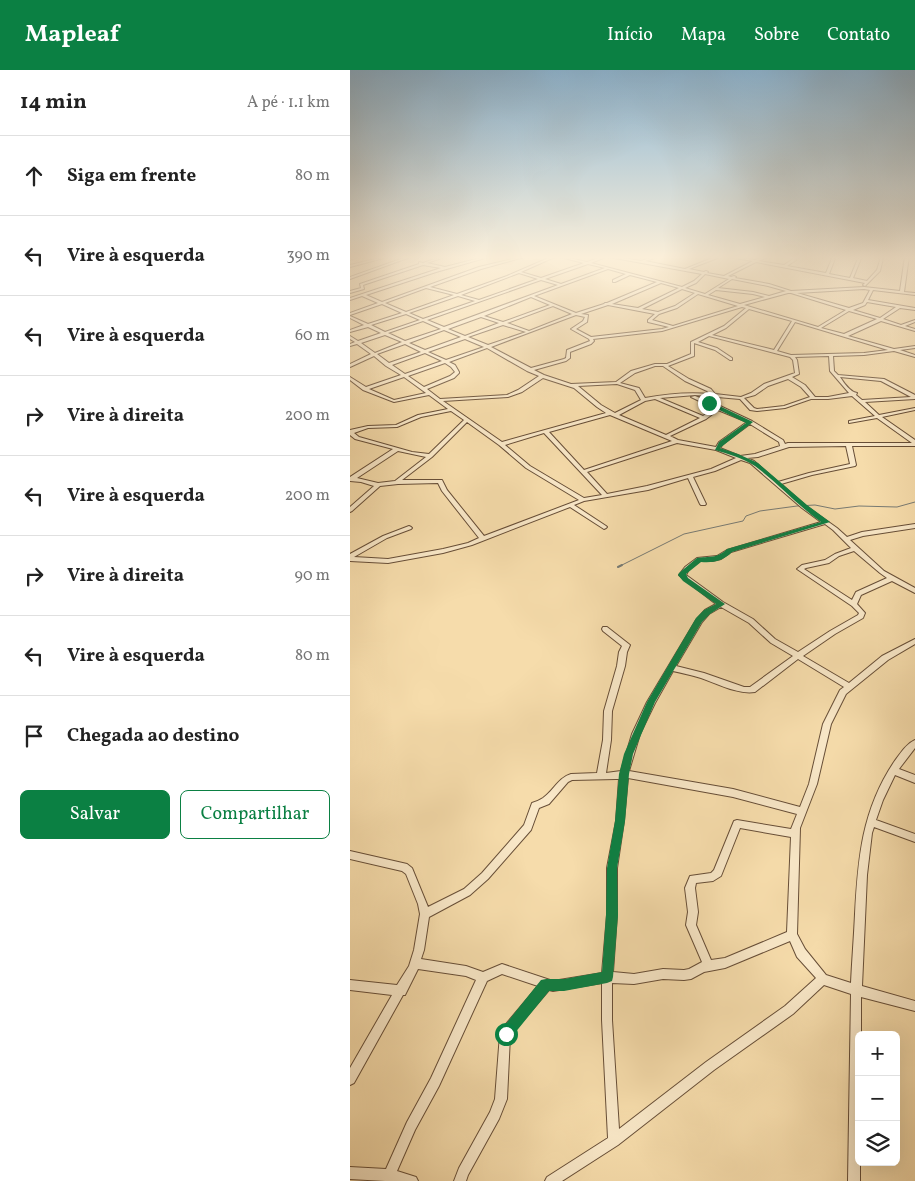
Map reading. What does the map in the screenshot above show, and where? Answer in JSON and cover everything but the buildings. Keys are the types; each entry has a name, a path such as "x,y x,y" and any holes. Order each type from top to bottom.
{"street":[{"path":"350,315 368,308"},
{"path":"397,308 488,347 542,376 572,385 612,414 677,440 717,449 742,457 756,464 777,484 826,522 855,549 892,578 915,591"},
{"path":"350,330 420,308"},
{"path":"350,345 459,308"},
{"path":"350,366 403,343 501,308"},
{"path":"388,365 546,308"},
{"path":"557,308 588,317 587,320 573,330 590,338 662,330 731,308"},
{"path":"365,389 594,308"},
{"path":"625,308 658,313"},
{"path":"636,310 641,308"},
{"path":"671,308 658,313 649,321 673,327"},
{"path":"617,383 633,372 655,365 665,366 694,355 692,345 694,342 725,326 748,308 915,356"},
{"path":"842,308 915,330"},
{"path":"818,328 853,308"},
{"path":"844,336 879,320 898,308"},
{"path":"350,315 384,334 445,361 457,372 455,375 423,389"},
{"path":"481,316 529,332"},
{"path":"775,352 794,321"},
{"path":"902,326 915,321"},
{"path":"708,335 791,356 831,356 915,347"},
{"path":"350,337 450,410 501,444 528,467 583,500"},
{"path":"529,370 565,360 568,358 568,351 590,343 592,341 590,338"},
{"path":"694,342 716,349 731,359"},
{"path":"501,444 612,414 644,400 654,398 689,395 741,398 753,394 766,385 797,374 795,360 791,356"},
{"path":"831,356 831,367 848,390 914,445"},
{"path":"665,366 687,380 709,390 714,396"},
{"path":"437,400 508,396 520,391 542,376"},
{"path":"838,376 882,380 915,398"},
{"path":"788,377 803,386 814,398"},
{"path":"350,378 365,389 394,401 429,394"},
{"path":"572,385 617,383 637,389 644,400"},
{"path":"741,398 752,409 758,410 785,407 814,398 855,394"},
{"path":"689,395 750,422 781,441 783,447"},
{"path":"654,398 704,418"},
{"path":"862,401 915,398"},
{"path":"667,436 704,418 718,407"},
{"path":"851,422 915,409"},
{"path":"351,435 368,428 397,426 420,416 450,410"},
{"path":"398,482 430,456 466,421"},
{"path":"717,449 721,443 750,422"},
{"path":"545,431 606,496"},
{"path":"351,435 397,449 430,456"},
{"path":"583,472 677,440"},
{"path":"350,558 381,562 414,558 459,547 583,500 641,490 716,469 742,457 756,456 783,447 795,445 914,445"},
{"path":"777,484 853,465 850,446"},
{"path":"350,479 397,449"},
{"path":"690,476 703,504"},
{"path":"350,479 362,480 378,485 398,482 440,481 444,490 483,539"},
{"path":"350,510 378,485"},
{"path":"570,505 604,527"},
{"path":"826,522 729,551 723,557 712,560 699,559 682,575 685,580 721,604 744,616 773,641 848,686"},
{"path":"846,540 862,534 915,526"},
{"path":"350,558 385,537 408,528"},
{"path":"672,668 748,690 798,656 819,639 861,616 862,613 854,604 800,569 804,566 827,562 837,555 855,549"},
{"path":"854,604 855,598 861,592 892,578"},
{"path":"614,1141 607,1030 607,977 612,915 612,868 620,821 624,774 636,734 651,702 699,620 707,612 721,604"},
{"path":"601,776 607,740 608,712 622,666 623,652 626,645 605,629"},
{"path":"915,641 885,658 848,686 834,708 827,724 814,784 795,834 792,935 801,953 823,979 915,1006"},
{"path":"854,1181 856,990 861,888 870,822 882,792 902,756 915,743"},
{"path":"894,771 915,779"},
{"path":"425,914 467,892 485,876 528,827 535,806 546,801 565,780 579,776 624,774 732,794 803,812"},
{"path":"870,822 915,838"},
{"path":"708,965 691,925 693,912 690,888 693,879 713,877 718,874 737,824 795,834"},
{"path":"350,855 404,867 412,879 425,914 415,964 350,1079"},
{"path":"415,964 466,971 483,977 502,969 546,985 564,985 607,977 634,979 664,974 684,975 708,965 724,962 792,935"},
{"path":"389,1175 411,1126 435,1082 483,977"},
{"path":"551,1181 614,1141 710,1066 789,1010 823,979"},
{"path":"350,985 401,991"},
{"path":"460,1181 463,1172 495,1115 501,1099 506,1034 546,985"},
{"path":"350,1173 389,1175 412,1181"}],"waterway":[{"path":"618,567 684,534 743,521 746,516 760,511 815,505 835,509 859,506 897,507 915,502"}],"route":[{"path":"506,1034 512,1024 546,985 564,985 607,977 612,915 612,868 620,821 624,774 629,754 651,702 699,620 707,612 721,604 714,597 685,580 682,575 683,573 699,559 712,560 723,557 729,551 826,522 804,507 756,464 717,449 721,443 750,422 709,403"}]}
